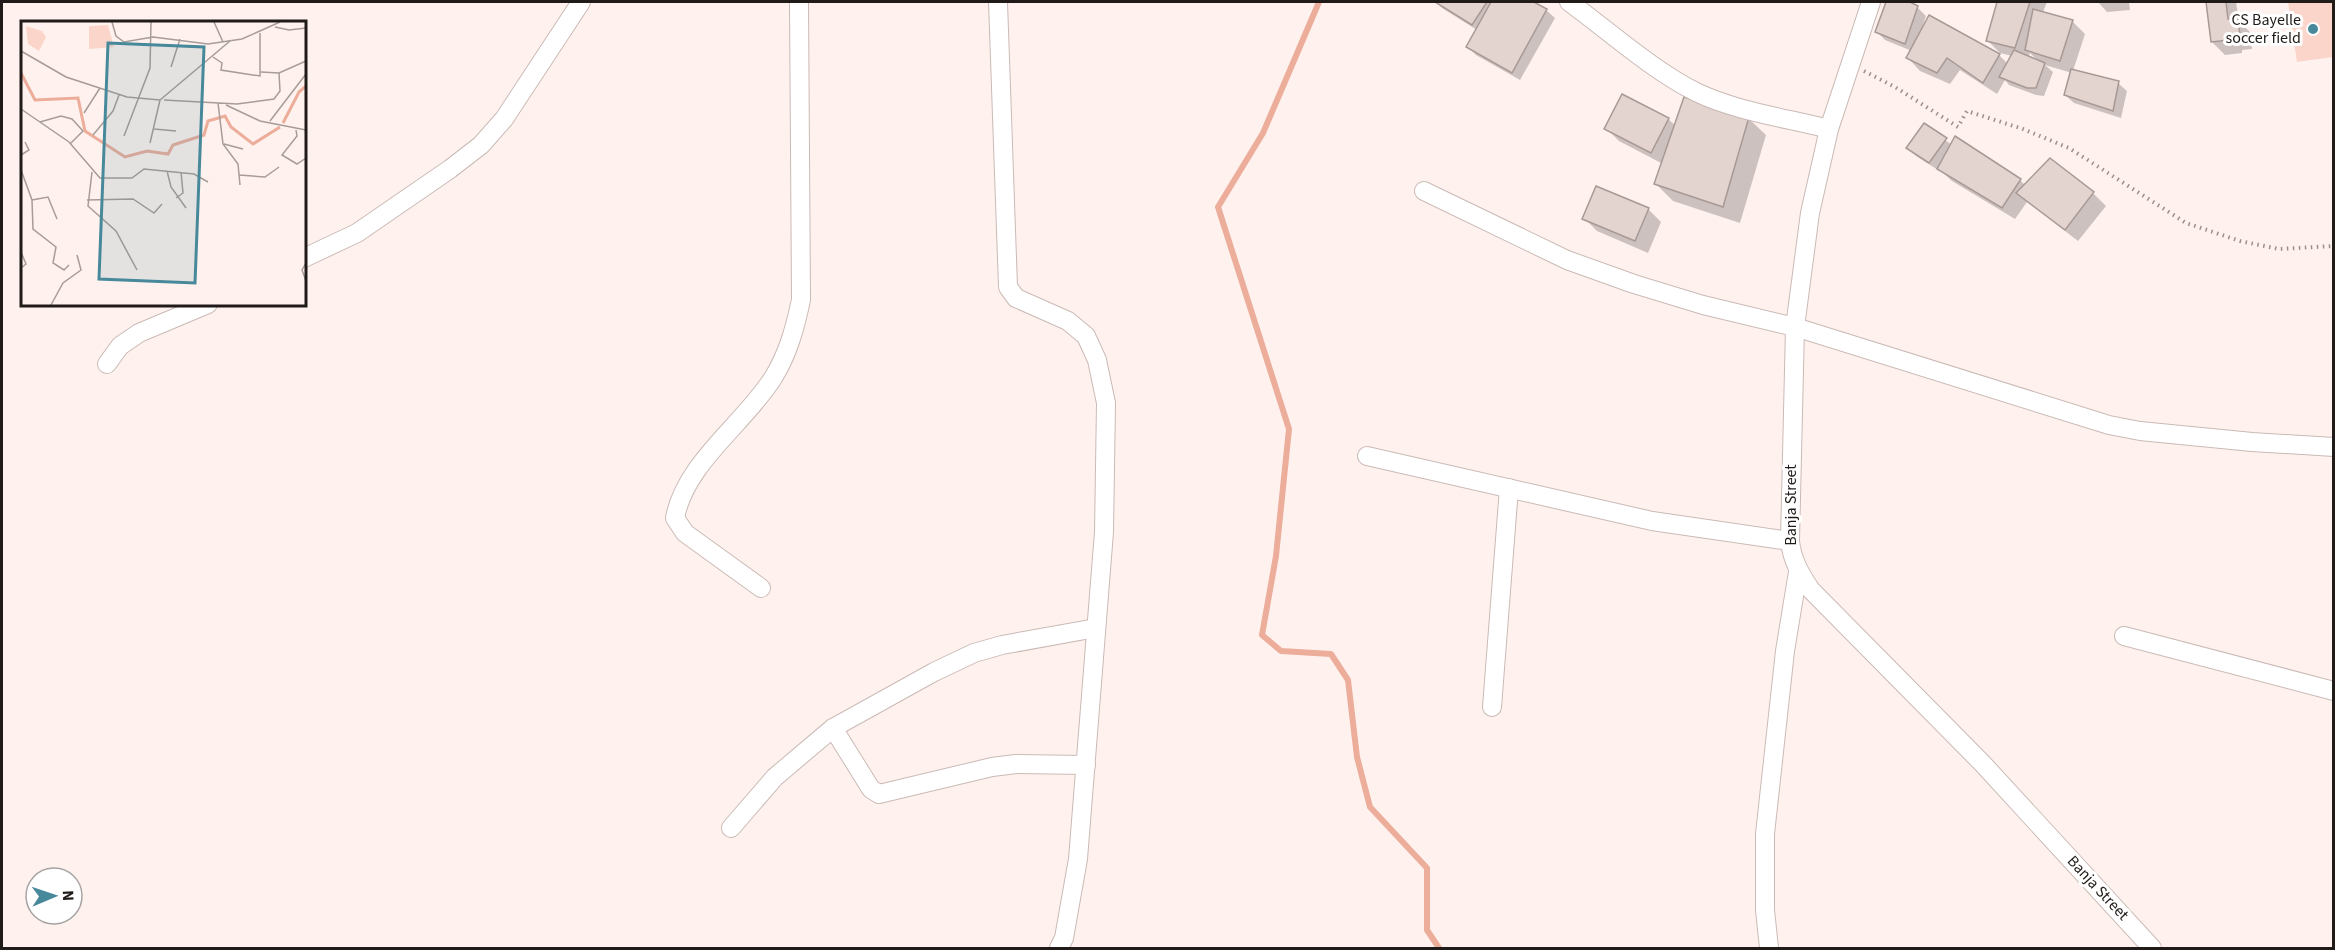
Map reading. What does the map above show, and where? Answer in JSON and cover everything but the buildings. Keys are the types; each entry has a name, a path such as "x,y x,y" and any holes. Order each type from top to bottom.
{"street":[{"path":"306,257 357,233 481,145 504,118 581,2"},
{"path":"761,588 686,533 675,518 678,500 702,465 772,379 792,338 801,300 799,2"},
{"path":"998,2 1008,287 1016,298 1068,321 1086,336 1097,360 1106,403 1104,532 1078,859 1064,938 1059,948"},
{"path":"1569,2 1664,74 1697,92 1719,101 1829,129"},
{"name":"Banja Street","path":"1871,2 1829,129 1810,213 1795,327 1791,554 1798,572 1811,590 1982,763 2152,948"},
{"path":"1424,191 1567,260 1611,276 1702,305 1795,327 2109,425 2140,431 2334,447"},
{"path":"107,364 120,346 139,333 203,306"},
{"path":"1366,456 1652,521 1790,541"},
{"path":"1492,707 1509,488"},
{"path":"1769,948 1765,910 1765,834 1785,651 1798,572"},
{"path":"731,828 775,777 833,728 934,672 974,653 1002,645 1096,628"},
{"path":"2124,636 2334,691"},
{"path":"833,728 871,789 879,794 992,767 1016,764 1086,765"}],"path":[{"path":"1850,64 1895,87 1958,127 1967,111 2023,129 2069,148 2186,223 2240,241 2279,249 2334,246"}],"shaded area":[{"name":"CS Bayelle soccer field","path":"2288,2 2333,2 2333,57 2297,62"}],"waterway":[{"path":"1319,2 1263,133 1218,207 1289,429 1276,556 1262,635 1281,651 1331,654 1348,680 1357,757 1370,807 1427,868 1427,930 1439,948"}],"place":[{"name":"CS Bayelle soccer field","path":"2313,29"}]}
